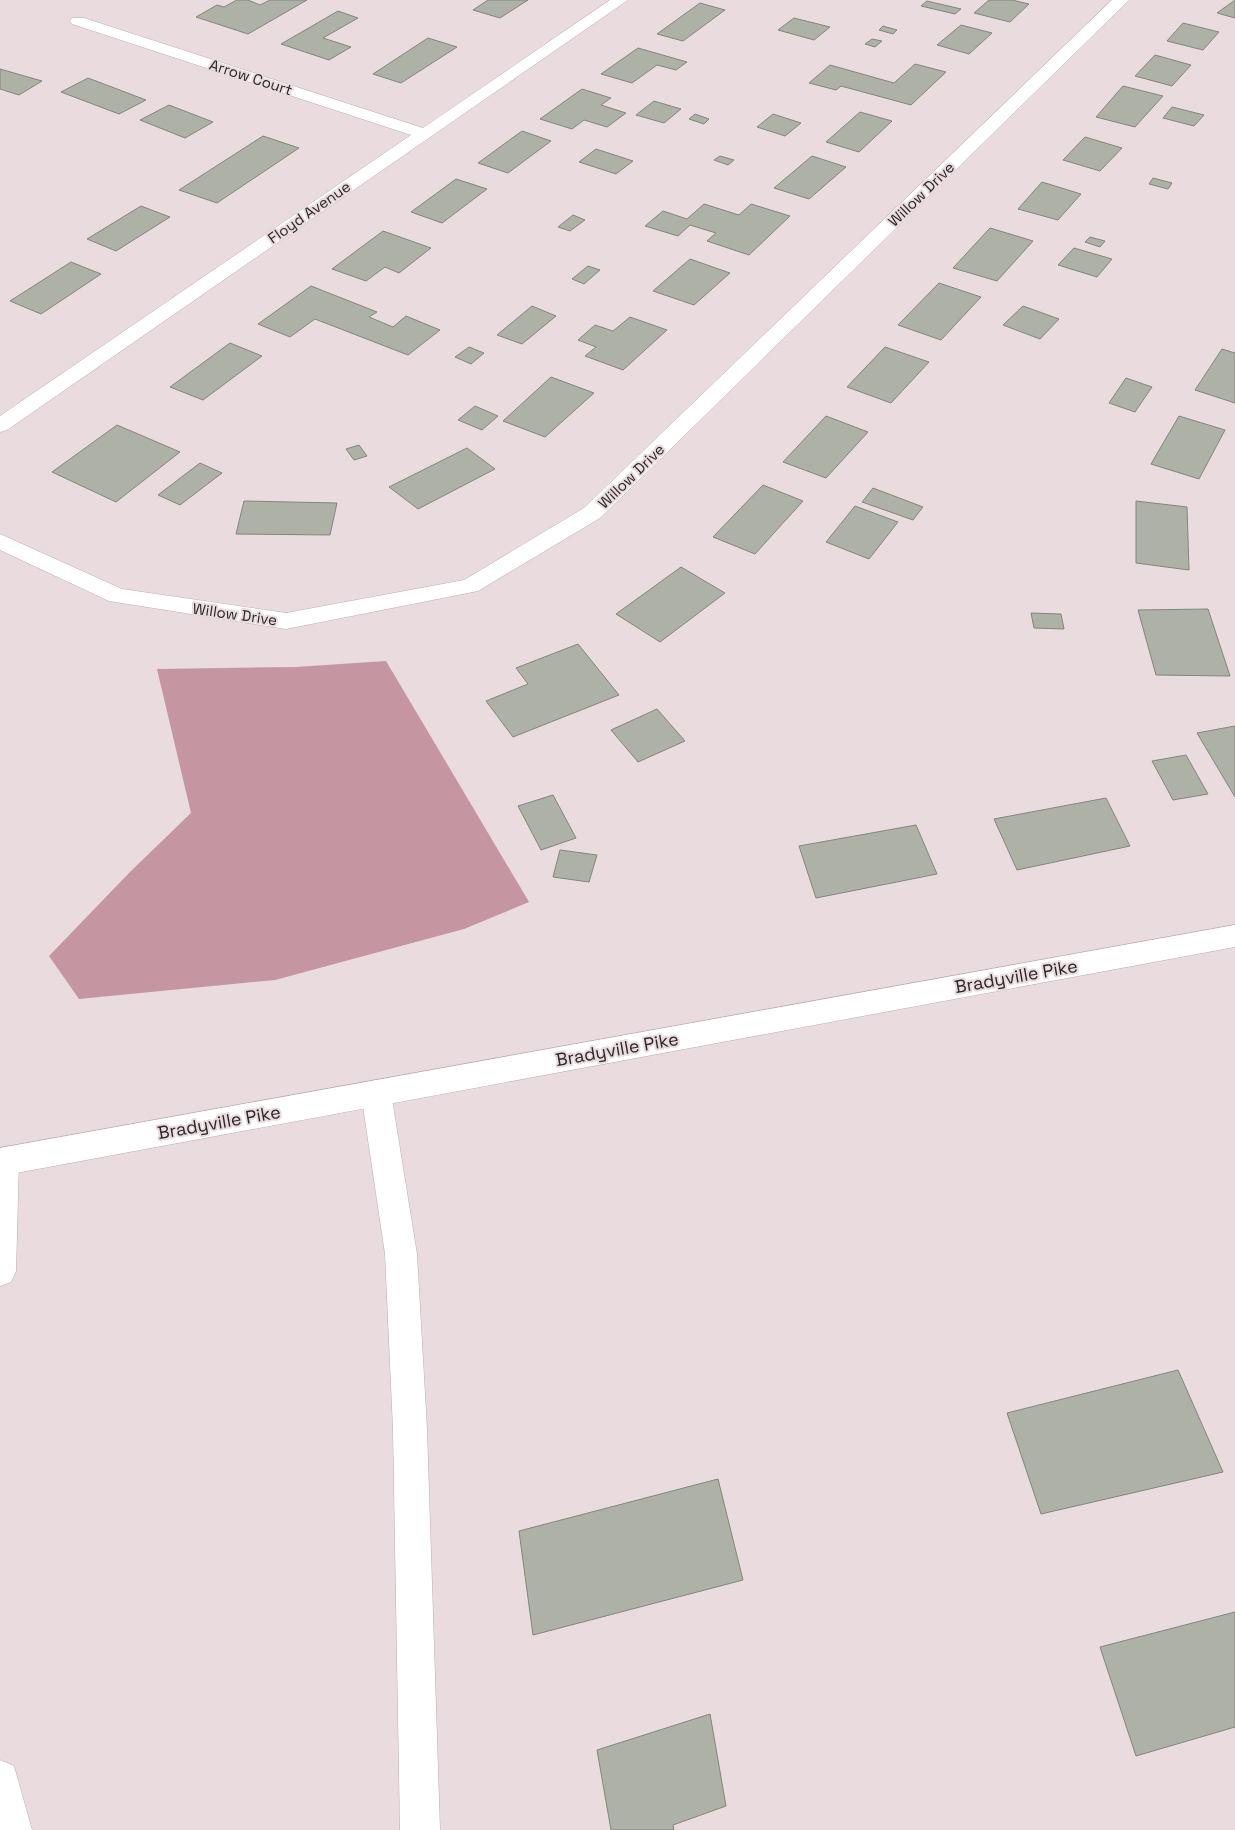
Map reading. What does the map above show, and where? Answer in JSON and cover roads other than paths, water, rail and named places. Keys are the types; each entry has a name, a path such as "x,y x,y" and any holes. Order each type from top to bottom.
{"street":[{"name":"Floyd Avenue","path":"0,426 620,0"},
{"name":"Willow Drive","path":"0,540 117,596 286,621 470,586 592,514 1122,0"},
{"name":"Arrow Court","path":"78,21 424,134"},
{"name":"Bradyville Pike","path":"2,1162 1235,936"},
{"path":"376,1093 401,1254 410,1429 420,1830"},
{"path":"0,1270 2,1162"},
{"path":"0,1780 12,1830"}]}
